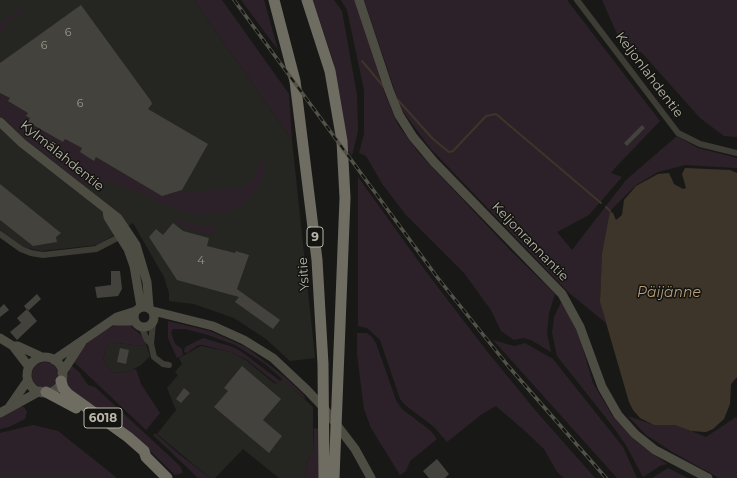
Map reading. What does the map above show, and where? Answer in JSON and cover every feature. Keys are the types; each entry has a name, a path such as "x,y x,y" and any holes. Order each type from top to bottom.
{"highway":[{"name":"Ysitie","path":"274,0 295,81 317,260 323,364 324,478"},
{"path":"307,0 324,48 337,102 342,141 345,198 334,478"},
{"name":"6018","path":"62,377 63,388 68,394 128,437 144,451 146,457"},
{"name":"6018","path":"43,392 74,406 104,425 140,455 146,457 167,478"}],"street":[{"name":"Keljonrannantie","path":"359,0 389,90 399,115 413,137 434,162 562,294 580,327 608,401 622,419 635,434 655,450 708,478"},
{"name":"Keljonlahdentie","path":"577,0 678,133 700,144 737,153"},
{"name":"Kylmälahdentie","path":"0,122 22,143 96,200 107,211 113,213 124,234 145,309"},
{"path":"0,234 21,249 31,253 43,255 96,249 124,234"},
{"path":"145,309 153,322 150,344"},
{"path":"138,324 145,309"},
{"path":"12,346 18,346 42,357 54,360 117,317 145,309 169,313 174,316 213,326 244,340 273,358 307,390 355,449 371,478"},
{"path":"113,321 148,326 153,322 174,316"},
{"path":"138,324 150,344 153,354 158,362 170,365"},
{"path":"0,338 12,346 29,367"},
{"path":"9,407 16,406 26,398 55,389 83,340"},
{"path":"0,413 9,407 28,380 27,373 34,360 42,357"},
{"name":"6018","path":"54,360 60,366 62,377"},
{"name":"6018","path":"28,380 32,387 43,392"}],"shaded area":[{"path":"0,0 194,0 292,140 315,358 290,361 266,339 234,318 194,304 169,301 169,293 164,277 133,223 98,245 41,251 23,247 0,230"},
{"path":"194,0 222,0 289,94 292,140"},
{"path":"241,0 264,0 278,50"},
{"path":"313,0 334,0 342,11 357,95 358,131 352,156 347,148 333,61"},
{"path":"341,0 355,0 385,94 398,125 418,152 510,250 555,294 549,313 547,333 551,352 531,340 523,338 514,340 501,331 491,310 464,273 406,215 383,185 366,156 359,153 364,134 364,90 347,10"},
{"path":"364,0 567,0 660,121 611,173 622,177 589,215 557,232 572,250 626,180 677,136 698,148 737,158 737,168 685,165 658,172 636,185 610,211 602,253 600,302 606,323 568,292 430,148 401,109"},
{"path":"602,0 737,0 737,137 724,136 700,118 642,53 622,45"},
{"path":"21,8 26,9 9,22 0,35 0,24"},
{"path":"0,93 10,98 8,102 28,113 30,118 28,122 40,129 42,125 50,130 48,134 63,142 65,139 82,148 80,152 94,161 96,157 162,196 182,190 185,192 240,188 251,182 262,158 264,159 264,170 261,184 240,207 230,211 198,215 184,212 118,184 106,182 96,187 86,186 30,143 0,115"},
{"path":"358,177 427,273 486,350 535,410 595,478 564,478 557,472 544,449 496,406 482,414 447,442 434,427 405,405 400,399 380,340 367,328 358,326"},
{"path":"176,219 198,225 212,225 217,231 212,232 211,235 186,228 174,221"},
{"path":"561,302 570,314 580,339 593,383 613,417 637,442 667,464 660,466 643,477 627,447 614,428 557,356 552,333 554,317"},
{"path":"168,321 210,331 246,347 285,377 304,395 305,399 265,364 253,356 235,345 208,335 185,329 173,329 171,332 175,344 182,349 183,355 177,358 168,338"},
{"path":"117,325 130,325 143,337 146,344 141,346 111,342 106,347 103,360 112,372 122,373 136,369 141,384 160,413 146,430 73,361 88,342 104,330"},
{"path":"357,333 367,333 376,343 396,400 402,409 431,431 437,439 410,461 406,471 400,475 371,428 364,409 357,354"},
{"path":"203,338 233,347 242,352 280,381 276,383 247,360 231,352 198,345 187,353 184,352 185,347"},
{"path":"493,340 514,346 525,343 553,359 623,447 637,478 617,478"},
{"path":"111,342 141,346 146,344 150,356 141,365 132,370 122,373 112,372 103,360 106,347"},
{"path":"201,346 231,352 247,361 275,384 283,379 313,407 313,453 307,459 305,478 279,478 243,449 215,478 210,478 157,434 176,410 167,388 178,375 175,372 182,364 179,358"},
{"path":"45,362 54,366 58,375 54,384 45,388 36,384 32,375 36,366"},
{"path":"71,365 79,372 88,385 95,387 180,466 183,473 175,475 147,448 69,392 66,382"},
{"path":"19,407 24,407 27,412 25,419 9,427 0,429 0,418"},
{"path":"628,416 654,425 676,425 706,437 736,417 737,478 719,478 674,453 646,435"},
{"path":"33,425 58,431 117,478 0,478 0,433"},
{"path":"314,428 319,429 319,478 305,478 307,459 313,453"},
{"path":"155,433 210,478 198,478 153,435"},
{"path":"668,468 688,478 652,478"}],"water":[{"name":"Päijänne","path":"685,168 730,170 737,173 737,377 731,384 730,404 724,419 713,429 706,432 691,431 675,425 654,425 640,418 633,410 629,402 600,302 602,253 610,211 613,213 616,220 622,215 624,200 636,186 658,174 669,173 674,184 683,189 686,188 682,174"}],"building":[{"path":"81,5 151,101 152,104 148,109 208,144 182,190 162,196 96,157 94,161 80,152 82,148 65,139 63,142 28,122 30,118 26,116 28,113 8,101 10,98 0,93 0,63"},
{"path":"642,125 645,128 627,146 624,143"},
{"path":"0,184 61,233 56,237 57,242 33,246 0,220"},
{"path":"173,223 183,231 209,238 207,246 249,255 237,289 280,320 273,329 235,302 239,297 177,280 149,237 156,229 163,235"},
{"path":"111,271 120,271 122,289 118,296 97,298 95,287 111,285"},
{"path":"37,294 41,299 28,311 24,306"},
{"path":"4,304 9,310 0,317 0,308"},
{"path":"27,309 37,321 17,340 10,332 21,323 17,318"},
{"path":"120,348 129,350 126,364 117,362"},
{"path":"242,366 281,399 263,420 282,436 269,453 214,407 228,391 224,388"},
{"path":"184,388 190,393 181,403 176,399"},
{"path":"437,459 449,474 445,478 429,478 423,471"}],"waterway":[{"path":"362,61 384,87"},
{"path":"398,100 433,139 449,152 453,151 486,116 496,114 601,203"},
{"path":"606,207 610,211"}],"railway":[{"path":"234,0 437,277 509,367 606,478"}]}
